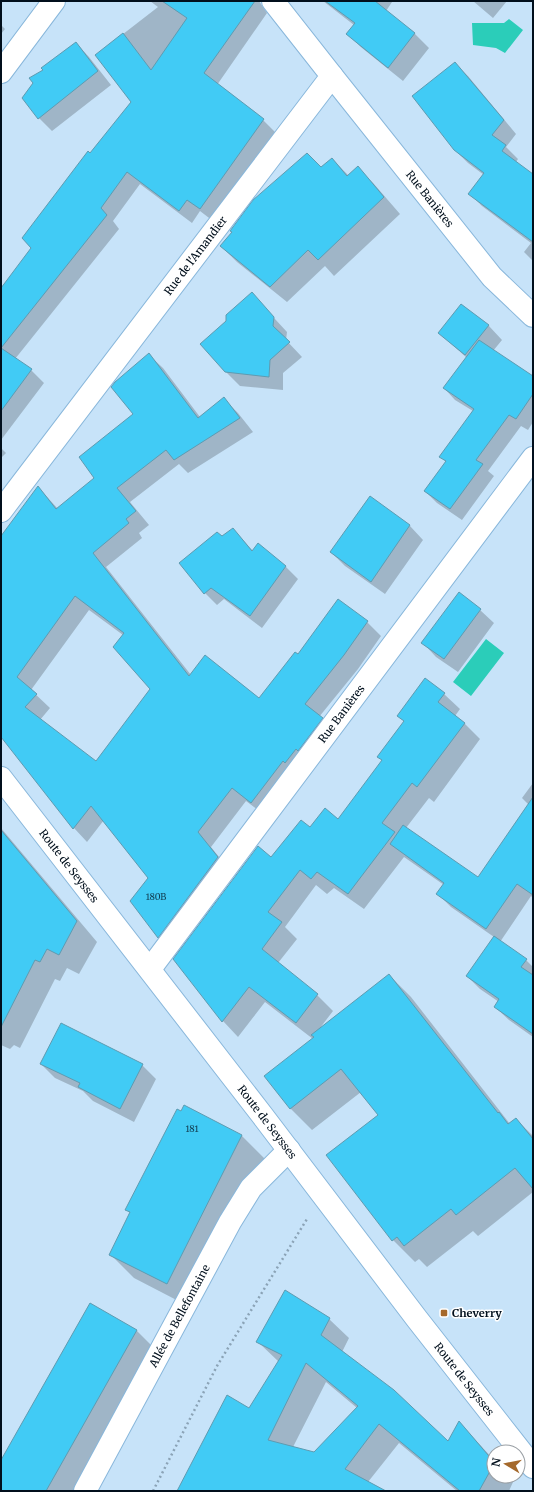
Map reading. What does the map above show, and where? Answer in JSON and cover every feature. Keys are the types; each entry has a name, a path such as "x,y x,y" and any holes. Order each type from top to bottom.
{"street":[{"path":"1,72 54,1"},
{"path":"273,1 332,76"},
{"name":"Rue Banières","path":"332,76 492,277 533,316"},
{"name":"Rue de l'Amandier","path":"1,511 332,76"},
{"name":"Rue Banières","path":"150,969 533,458"},
{"name":"Route de Seysses","path":"1,778 289,1150 322,1196 533,1467"},
{"name":"Allée de Bellefontaine","path":"85,1491 230,1222 251,1188 289,1150"}],"path":[{"path":"153,1491 217,1366 322,1196"}],"shaded area":[{"path":"509,19 523,30 505,53 496,48 473,45 472,23 504,23"},
{"path":"486,639 504,653 471,696 453,682"}],"building":[{"path":"162,1 255,1 204,73 264,119 200,209 187,200 179,211 127,172 101,208 107,215 1,348 1,288 31,248 22,238 88,151 90,153 131,102 95,55 123,33 151,70 187,18"},
{"path":"325,1 375,1 415,33 388,68 346,34 355,23"},
{"path":"76,42 98,71 38,119 22,98 33,83 29,78 43,70 41,68"},
{"path":"455,62 504,120 492,135 506,145 502,151 533,174 533,242 468,194 484,173 454,150 412,96"},
{"path":"307,153 321,167 332,158 347,176 358,166 384,197 318,260 308,250 270,287 220,246 232,232 230,231 253,200"},
{"path":"252,292 274,317 273,326 290,342 270,360 269,377 225,372 200,344 226,321 226,315"},
{"path":"461,304 489,325 465,355 438,333"},
{"path":"479,340 533,376 533,394 516,419 509,415 476,460 483,464 450,509 424,491 446,461 439,457 474,409 443,388"},
{"path":"1,348 32,369 1,411"},
{"path":"149,353 198,418 224,397 240,418 174,460 166,450 117,488 136,511 126,519 129,523 93,553 189,676 205,655 259,698 295,652 298,654 338,599 368,621 344,655 305,704 323,718 298,751 296,749 285,763 283,761 251,803 232,788 198,832 218,857 158,938 130,901 148,878 91,806 73,829 1,737 1,536 38,486 56,509 94,478 79,457 133,414 111,387","holes":["75,596 124,633 113,647 150,689 96,761 25,707 37,694 17,677"]},
{"path":"370,496 410,525 371,582 330,552"},
{"path":"233,528 252,551 258,543 286,566 250,616 211,588 204,594 179,563 217,532 222,536"},
{"path":"459,592 481,609 444,659 421,643"},
{"path":"425,678 445,693 438,702 465,723 417,787 412,783 382,823 395,832 348,894 317,872 311,879 300,870 268,912 282,922 262,949 318,994 296,1023 249,987 222,1022 173,959 258,846 271,857 301,820 310,827 325,808 338,819 382,760 377,757 404,721 397,716"},
{"path":"533,797 533,895 517,884 486,929 436,894 444,883 390,844 403,825 478,877"},
{"path":"1,830 77,921 59,955 47,949 40,962 35,960 1,1027"},
{"path":"494,936 527,959 521,967 533,975 533,1034 494,1007 499,999 466,976"},
{"path":"389,974 498,1113 499,1112 508,1124 516,1118 533,1139 533,1189 515,1168 456,1215 451,1209 404,1246 397,1237 392,1241 326,1155 378,1115 341,1069 290,1109 264,1076 314,1037 311,1035"},
{"path":"61,1023 143,1064 120,1109 78,1087 80,1083 40,1064"},
{"path":"184,1105 242,1135 167,1284 109,1255 130,1212 125,1210 177,1109 181,1111"},
{"path":"285,1290 330,1318 321,1335 394,1390 448,1441 459,1421 486,1453 486,1478 479,1491 460,1491 379,1424 345,1469 386,1491 177,1491 227,1395 249,1408 282,1355 256,1342","holes":["306,1363 358,1406 314,1452 268,1440"]},
{"path":"90,1303 137,1330 46,1491 1,1491 1,1460"}],"place":[{"name":"Cheverry","path":"444,1313"}]}
